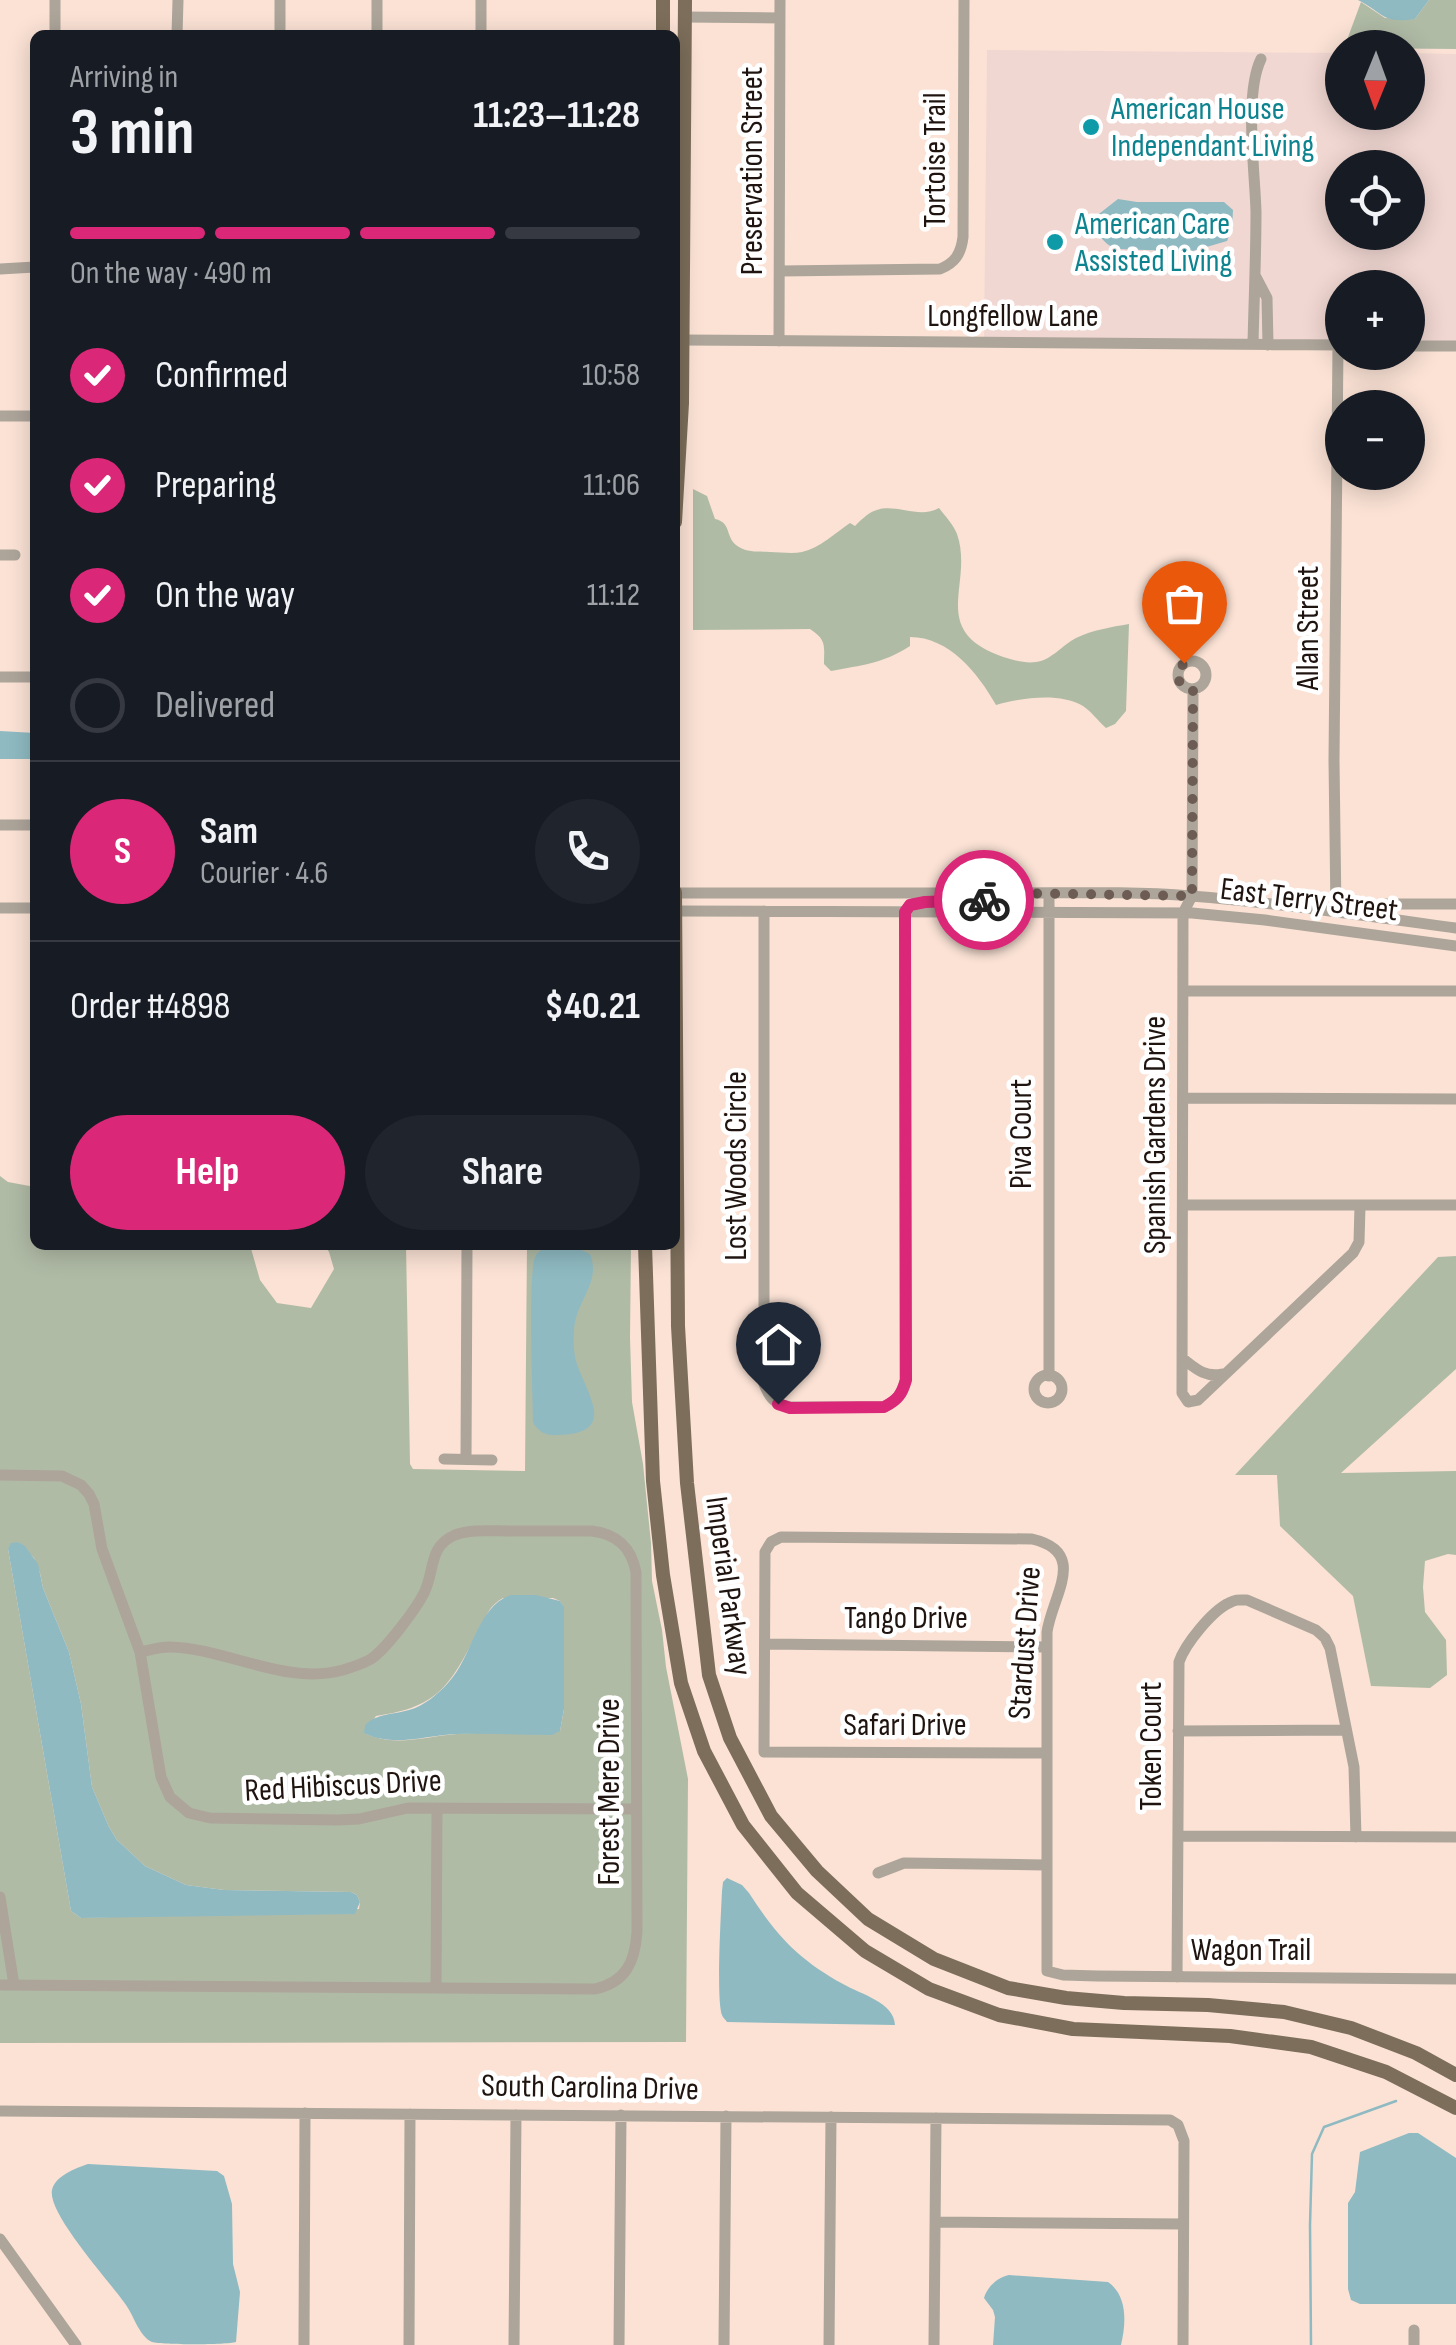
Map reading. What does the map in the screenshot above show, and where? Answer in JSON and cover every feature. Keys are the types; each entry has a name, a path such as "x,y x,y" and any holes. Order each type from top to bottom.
{"main road":[{"path":"663,0 665,30"},
{"path":"676,0 684,18"},
{"path":"680,436 684,0"},
{"path":"671,30 684,18"},
{"name":"Imperial Parkway","path":"645,1250 653,1482 681,1683 704,1752 742,1825 796,1893 865,1951 929,1988 999,2015 1073,2029 1230,2036 1311,2046 1386,2072 1456,2108"},
{"name":"Imperial Parkway","path":"677,1250 687,1483 709,1675 730,1738 771,1816 817,1871 868,1919 934,1959 1008,1988 1085,2000 1284,2012 1351,2028 1416,2053 1456,2075"}],"street":[{"path":"55,0 55,30"},
{"path":"178,0 178,30"},
{"path":"280,0 280,30"},
{"path":"377,0 377,30"},
{"path":"480,0 480,30"},
{"name":"Preservation Street","path":"779,341 780,0"},
{"name":"Tortoise Trail","path":"780,270 940,270 957,258 963,237 964,0"},
{"path":"684,18 780,18"},
{"path":"1253,344 1254,76 1261,59"},
{"path":"0,269 30,268"},
{"path":"1254,273 1267,298 1268,345"},
{"name":"Longfellow Lane","path":"683,340 1325,345"},
{"path":"1425,346 1456,346"},
{"name":"Allan Street","path":"1336,912 1334,740 1340,370"},
{"path":"680,396 682,402"},
{"path":"0,416 30,416"},
{"path":"0,555 15,556"},
{"path":"0,677 30,677"},
{"path":"1183,912 1192,896 1193,690"},
{"path":"0,825 30,825"},
{"path":"680,893 1192,896 1456,928"},
{"path":"905,912 916,903 989,900 1011,893"},
{"name":"Piva Court","path":"1049,1376 1050,893"},
{"path":"1384,904 1456,904"},
{"path":"0,908 30,908"},
{"name":"East Terry Street","path":"680,912 1183,912 1456,946"},
{"name":"Lost Woods Circle","path":"764,912 764,1384 778,1404 824,1408 884,1407 895,1402 906,1380 905,912"},
{"name":"Spanish Gardens Drive","path":"1183,912 1182,1393 1188,1402 1198,1400 1353,1253 1360,1230 1360,1206"},
{"path":"1183,991 1456,991"},
{"path":"1183,1098 1456,1099"},
{"path":"1183,1205 1456,1205"},
{"path":"466,1459 467,1250"},
{"path":"1182,1358 1201,1373 1225,1374"},
{"path":"444,1459 492,1460"},
{"name":"Red Hibiscus Drive","path":"0,1475 62,1476 89,1494 98,1538 140,1652 161,1777 170,1796 189,1813 210,1818 337,1820 408,1808 636,1808"},
{"name":"Forest Mere Drive","path":"0,1985 596,1989 618,1980 633,1961 636,1572 633,1559 617,1538 605,1532 456,1534 438,1548 425,1591 385,1645 369,1660 338,1672 292,1672 179,1648 140,1652"},
{"name":"Stardust Drive","path":"765,1644 766,1552 770,1542 780,1537 1032,1539 1054,1548 1061,1557 1064,1580 1048,1620 1046,1646 1046,1971"},
{"name":"Token Court","path":"1177,1977 1179,1662 1182,1651 1227,1604 1246,1600 1270,1610 1316,1630 1330,1648 1356,1784 1356,1836"},
{"name":"Tango Drive","path":"765,1644 1046,1646"},
{"name":"Safari Drive","path":"765,1644 764,1752 1046,1754"},
{"path":"1178,1731 1346,1730"},
{"path":"436,1987 437,1808"},
{"path":"1178,1836 1456,1838"},
{"path":"878,1873 904,1863 1045,1865"},
{"path":"0,1897 14,1985"},
{"name":"Wagon Trail","path":"1046,1971 1063,1975 1456,1979"},
{"name":"South Carolina Drive","path":"0,2111 1160,2118 1178,2126 1184,2141 1183,2224"},
{"path":"304,2113 304,2345"},
{"path":"409,2345 410,2114"},
{"path":"514,2345 516,2115"},
{"path":"619,2345 621,2115"},
{"path":"724,2345 726,2116"},
{"path":"829,2345 831,2117"},
{"path":"934,2345 936,2118"},
{"path":"936,2222 1183,2224 1183,2345"},
{"path":"0,2238 76,2345"},
{"path":"1414,2330 1414,2345"}],"shaded area":[{"path":"987,50 1325,53 1325,130 1425,130 1425,53 1456,54 1456,342 1425,342 1425,270 1325,270 1325,341 984,341"}],"green space":[{"path":"1429,0 1456,0 1456,49 1425,49 1425,30 1351,30 1361,2 1385,18 1415,19"},
{"path":"693,489 707,496 715,519 724,524 734,543 754,551 809,550 850,523 855,526 869,513 882,509 923,512 939,508 955,530 961,552 958,603 965,632 998,655 1031,662 1042,661 1082,635 1129,624 1126,711 1106,728 1083,706 1063,699 1028,699 996,705 961,659 924,639 910,637 910,646 900,652 831,671 824,664 822,640 810,629 693,630"},
{"path":"0,1176 8,1182 30,1186 30,1250 251,1250 260,1280 277,1303 311,1308 334,1269 328,1250 406,1250 413,1469 525,1471 527,1250 631,1250 632,1402 643,1464 652,1581 688,1779 686,2042 0,2043","holes":["18,1542 34,1558 69,1652 81,1704 92,1787 117,1840 145,1866 186,1885 224,1890 351,1892 357,1895 359,1909 81,1918 71,1911 8,1549","503,1598 553,1598 564,1608 564,1709 560,1731 399,1740 365,1733 376,1716 416,1706 442,1689 494,1604"]},
{"path":"1456,1256 1456,1369 1341,1473 1456,1471 1456,1555 1425,1561 1423,1587 1425,1612 1446,1640 1447,1675 1430,1688 1371,1686 1353,1596 1280,1526 1277,1475 1235,1475 1438,1257"}],"water":[{"path":"1358,0 1429,0 1415,19 1396,20"},
{"path":"1118,199 1224,202 1233,210 1232,229 1227,241 1186,253 1117,249 1100,237 1095,217"},
{"path":"0,731 30,733 30,759 0,759"},
{"path":"581,1250 590,1254 593,1265 575,1322 574,1342 594,1418 589,1427 578,1433 546,1434 533,1422 532,1284 533,1265 539,1252"},
{"path":"18,1542 38,1564 43,1588 69,1652 81,1704 92,1787 117,1840 145,1866 186,1885 224,1890 351,1892 360,1902 355,1914 81,1918 71,1911 8,1549 11,1543"},
{"path":"511,1595 536,1595 560,1601 564,1607 564,1709 560,1731 552,1735 457,1734 398,1740 364,1733 365,1725 375,1718 415,1708 440,1691 456,1672 490,1610"},
{"path":"727,1878 742,1885 801,1956 883,2005 895,2025 727,2022 720,2006 719,1975 722,1891"},
{"path":"1418,2133 1456,2158 1456,2304 1360,2304 1351,2300 1348,2289 1348,2203 1355,2192 1360,2152"},
{"path":"88,2164 217,2171 224,2176 232,2204 233,2264 240,2292 236,2342 158,2343 144,2335 53,2201 52,2190 57,2181"},
{"path":"1009,2275 1108,2282 1122,2303 1121,2345 993,2345 995,2317 984,2298 994,2283"}],"waterway":[{"path":"1311,2345 1312,2154 1324,2127 1396,2101"}],"way so far":[{"path":"984,900 1011,893 1192,896 1193,690 1178,680 1184,663"}],"place":[{"name":"American House Independant Living","path":"1091,127"},
{"name":"American Care Assisted Living","path":"1055,242"}],"route":[{"path":"778,1404 790,1408 884,1407 903,1392 905,912 910,905 925,902 984,900"}]}
